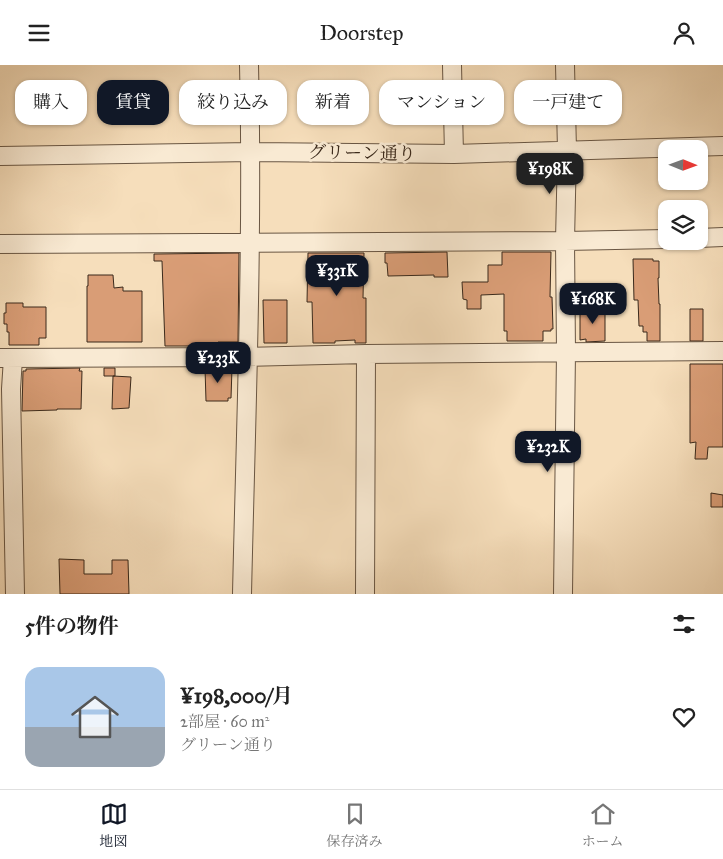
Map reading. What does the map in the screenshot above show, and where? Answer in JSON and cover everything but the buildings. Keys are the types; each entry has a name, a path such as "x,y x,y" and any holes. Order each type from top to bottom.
{"street":[{"path":"242,594 251,243 249,65"},
{"path":"452,65 454,154"},
{"path":"563,594 567,150 565,65"},
{"name":"グリーン通り","path":"0,156 251,152 454,154 723,146"},
{"path":"708,238 723,237"},
{"path":"0,244 658,239"},
{"path":"15,594 11,389 6,358 723,351"},
{"path":"365,594 366,354"}]}
